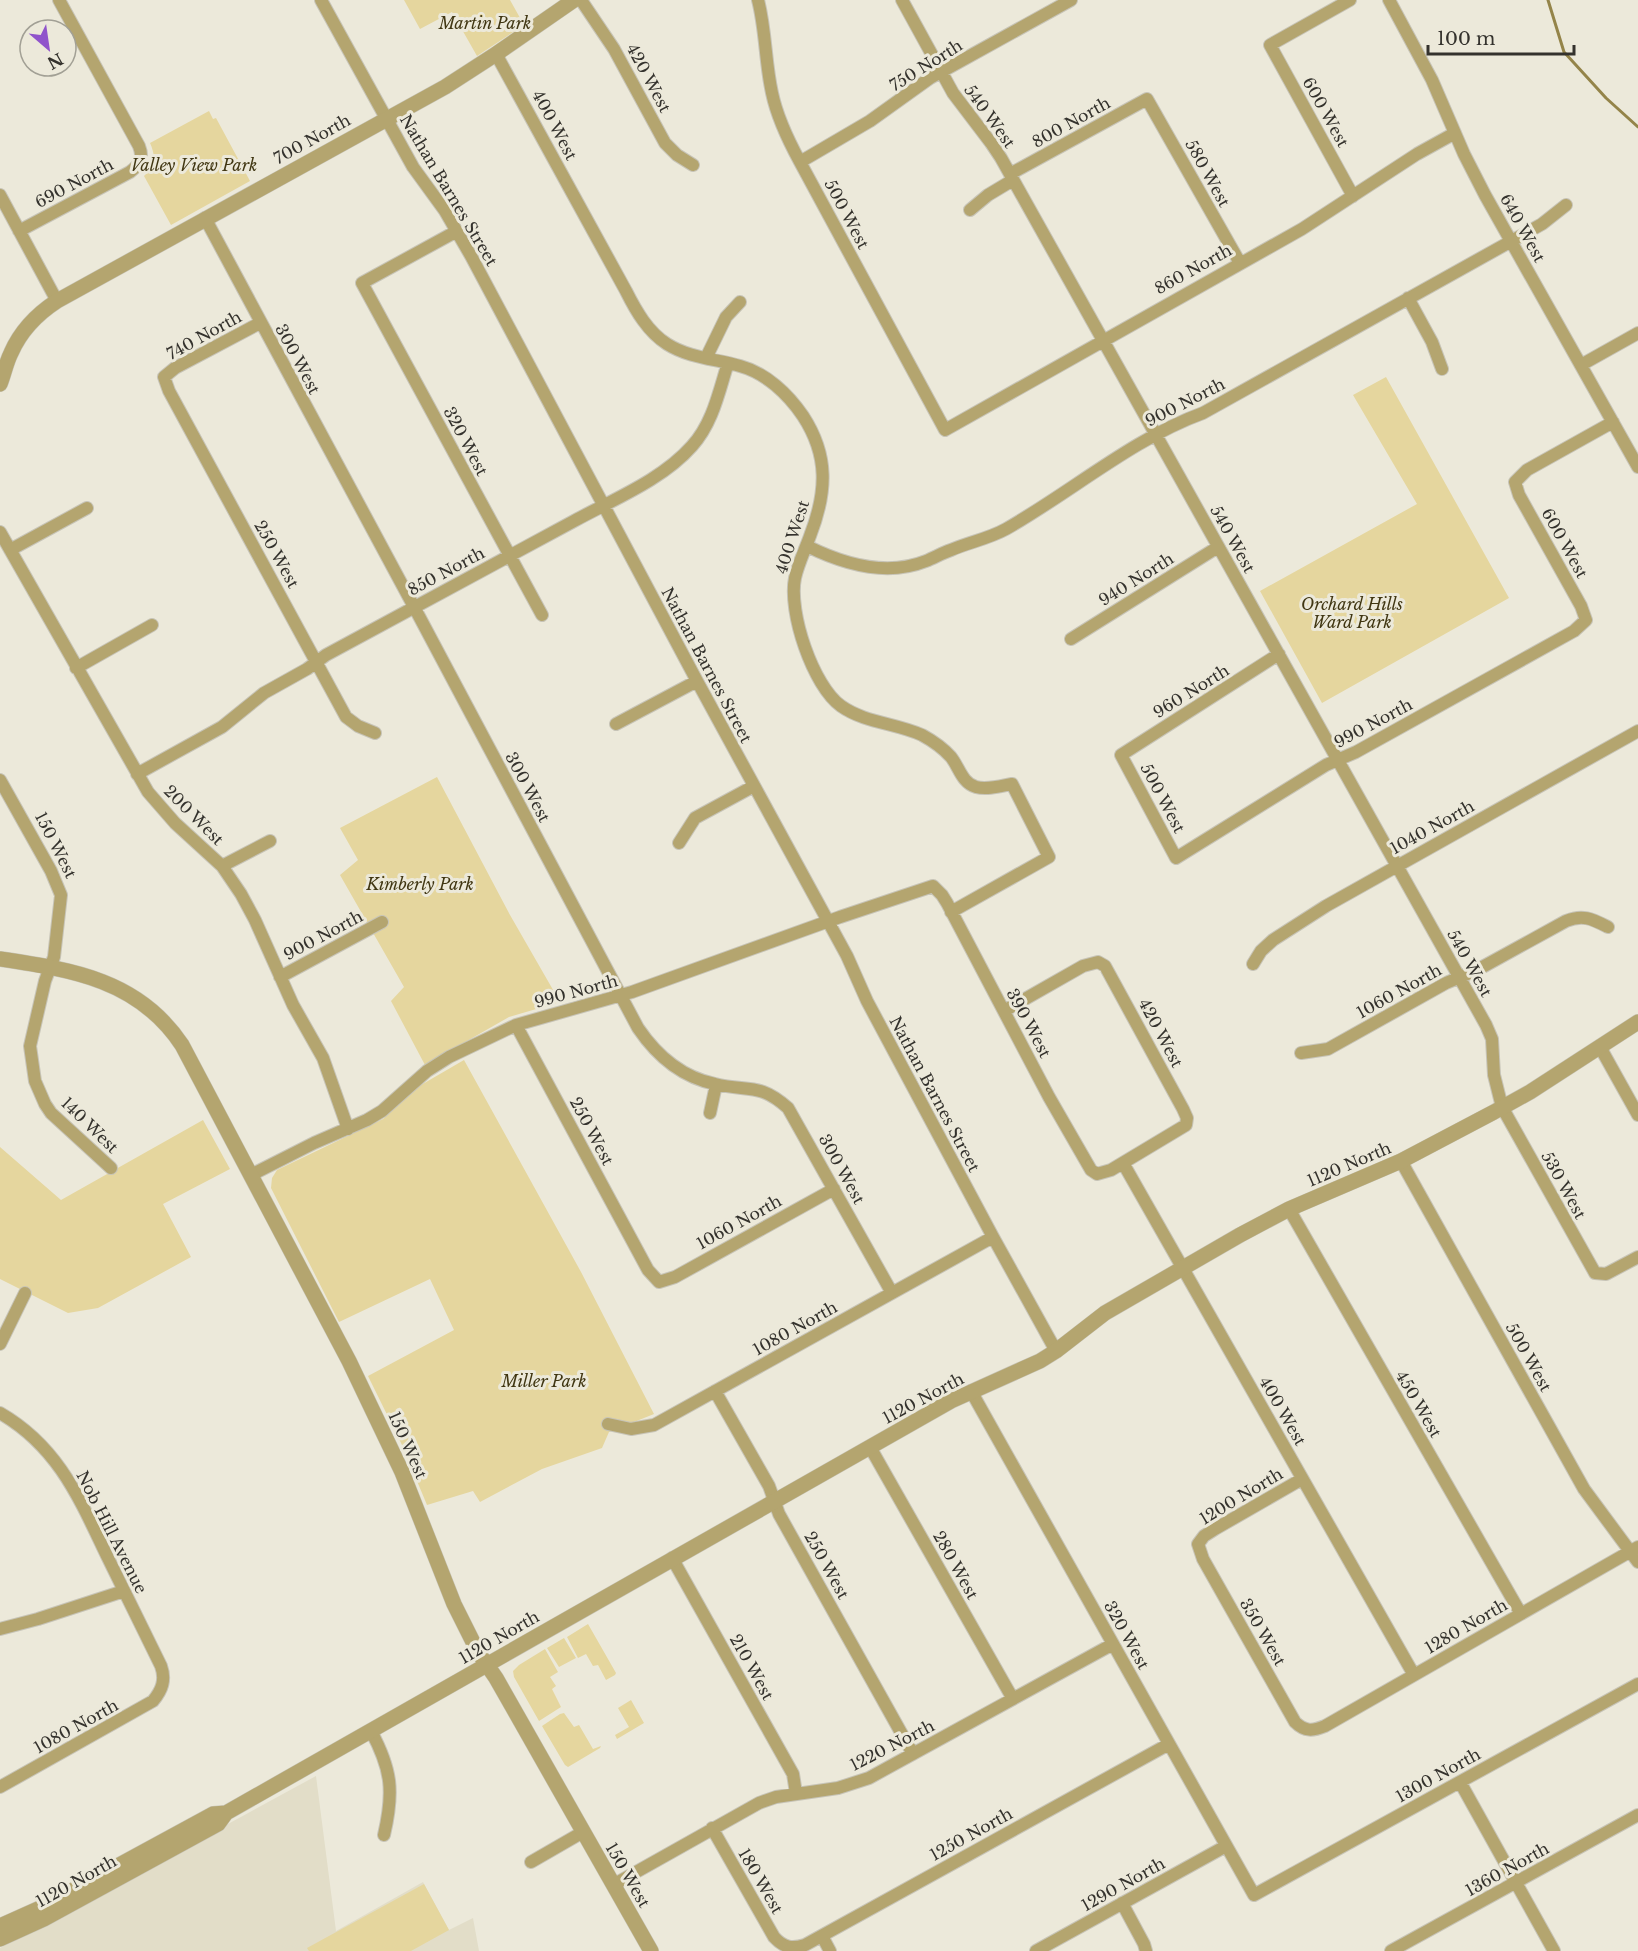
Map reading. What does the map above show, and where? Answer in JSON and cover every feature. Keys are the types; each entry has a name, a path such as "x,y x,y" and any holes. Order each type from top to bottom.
{"street":[{"name":"690 North","path":"19,231 130,172 142,160 139,146 59,0"},
{"name":"Nathan Barnes Street","path":"321,0 413,167 458,231 697,681 847,957 867,1001 993,1237 1056,1351"},
{"name":"700 North","path":"0,384 10,354 23,331 39,314 57,301 445,87 574,0"},
{"name":"420 West","path":"581,0 614,49 665,143 677,155 693,165"},
{"name":"500 West","path":"758,0 772,94 783,127 945,430"},
{"name":"540 West","path":"902,0 960,104 991,143 1012,177 1486,1025 1492,1039 1494,1075 1502,1107"},
{"name":"750 North","path":"800,162 870,121 930,78 1071,0"},
{"name":"600 West","path":"1350,0 1270,45 1353,196"},
{"name":"640 West","path":"1389,0 1432,80 1468,162 1638,466"},
{"name":"400 West","path":"496,54 643,320 667,344 682,352 753,370 776,386 798,409 815,438 823,467 823,490 816,522 794,582 795,606 809,661 828,693 854,713 914,732 933,742 950,757 958,766 964,779 973,786 986,788 1012,784 1049,857 951,912"},
{"name":"800 North","path":"970,210 1012,177 1147,99"},
{"name":"580 West","path":"1147,99 1240,264"},
{"name":"860 North","path":"945,430 1302,230 1417,154 1455,133"},
{"path":"0,195 57,301"},
{"name":"900 North","path":"807,546 846,562 873,568 901,567 925,562 950,550 989,537 1006,529 1155,435 1203,413 1542,224 1566,205"},
{"name":"300 West","path":"205,218 638,1028 656,1052 686,1074 716,1085 766,1092 788,1108 892,1293"},
{"name":"320 West","path":"458,231 362,283 542,615"},
{"path":"1408,298 1432,342 1442,369"},
{"path":"706,358 726,317 740,302"},
{"name":"740 North","path":"164,377 260,323"},
{"path":"1581,365 1638,333"},
{"name":"850 North","path":"137,774 222,726 264,693 316,662 666,469 692,447 708,422 728,363"},
{"name":"250 West","path":"164,377 169,391 346,717 375,734"},
{"name":"600 West","path":"1586,620 1581,606 1519,495 1515,482 1527,470 1613,422"},
{"path":"10,550 87,508"},
{"name":"200 West","path":"0,532 148,792 164,812 222,866 247,904 293,1005 323,1058 348,1129"},
{"name":"940 North","path":"1071,639 1218,547"},
{"name":"990 North","path":"1176,858 1326,765 1356,752 1574,630 1586,620"},
{"path":"76,668 152,625"},
{"name":"960 North","path":"1121,755 1279,654"},
{"path":"616,724 697,681"},
{"name":"1040 North","path":"1253,964 1261,951 1273,940 1326,906 1638,731"},
{"name":"500 West","path":"1121,755 1176,858"},
{"name":"150 West","path":"0,780 58,885 61,895 54,957 50,967 101,981 134,996 159,1016 182,1046 252,1175 375,1414 402,1472 454,1604 478,1652 488,1665 613,1885 646,1949"},
{"path":"679,843 695,818 754,786"},
{"path":"222,866 270,841"},
{"name":"990 North","path":"252,1175 382,1111 420,1077 442,1062 516,1024 621,996 933,886"},
{"name":"390 West","path":"933,886 942,895 1086,1164 1096,1174 1111,1170 1123,1163"},
{"name":"1060 North","path":"1301,1053 1328,1049 1446,983 1478,970 1577,916 1588,917 1608,927"},
{"name":"900 North","path":"280,977 382,922"},
{"path":"0,959 50,967"},
{"name":"420 West","path":"1004,1011 1083,966 1098,962 1110,972 1187,1118 1186,1125 1123,1163"},
{"name":"140 West","path":"50,967 32,1034 30,1058 35,1081 51,1113 111,1168"},
{"name":"1120 North","path":"0,1939 44,1919 218,1824 226,1813 870,1447 971,1391 1019,1372 1056,1351 1105,1313 1182,1267 1289,1209 1401,1161 1502,1107 1638,1022"},
{"name":"250 West","path":"516,1024 648,1270 659,1282"},
{"path":"1600,1047 1638,1115"},
{"path":"710,1113 716,1085"},
{"name":"530 West","path":"1502,1107 1595,1273 1606,1274 1638,1257"},
{"name":"500 West","path":"1401,1161 1584,1489 1635,1554"},
{"name":"400 West","path":"1123,1163 1414,1675"},
{"name":"1060 North","path":"659,1282 675,1276 834,1189"},
{"name":"450 West","path":"1289,1209 1521,1614"},
{"name":"1080 North","path":"609,1424 631,1429 654,1425 993,1237"},
{"path":"0,1344 25,1293"},
{"name":"250 West","path":"715,1391 769,1486 779,1514 914,1754"},
{"name":"320 West","path":"971,1391 1254,1895"},
{"name":"Nob Hill Avenue","path":"0,1413 23,1427 64,1472 161,1666 164,1678 162,1687"},
{"name":"280 West","path":"870,1447 1013,1699"},
{"name":"1200 North","path":"1198,1544 1204,1536 1215,1529 1302,1479"},
{"name":"350 West","path":"1198,1544 1203,1559 1295,1722 1308,1731"},
{"name":"1280 North","path":"1308,1731 1325,1726 1521,1614 1635,1554"},
{"name":"210 West","path":"672,1558 793,1774 796,1794"},
{"path":"0,1629 124,1591"},
{"name":"1220 North","path":"613,1885 759,1803 776,1797 838,1788 869,1778 1113,1644"},
{"name":"1300 North","path":"1254,1895 1638,1684"},
{"name":"1080 North","path":"0,1787 142,1708 153,1701 162,1687"},
{"path":"371,1731 383,1753 389,1779 390,1809 384,1835"},
{"name":"1250 North","path":"787,1947 796,1948 806,1945 1169,1744"},
{"path":"1460,1782 1554,1951"},
{"name":"1120 North","path":"0,1926 40,1908 213,1814 226,1813"},
{"name":"1360 North","path":"1391,1951 1638,1815"},
{"name":"180 West","path":"712,1828 774,1937 787,1947"},
{"path":"531,1862 583,1832"},
{"name":"1290 North","path":"1036,1951 1226,1846"},
{"path":"1122,1903 1146,1951"},
{"path":"822,1936 831,1951"}],"shaded area":[{"path":"316,1776 336,1931 423,1882 449,1930 473,1918 479,1951 0,1951 0,1948"}],"green space":[{"name":"Martin Park","path":"404,0 510,0 524,25 477,56 452,12 420,29"},
{"name":"Valley View Park","path":"209,111 213,119 216,118 250,181 171,225 144,176 153,161 150,143"},
{"name":"Orchard Hills Ward Park","path":"1386,377 1509,598 1322,703 1260,591 1417,504 1353,395"},
{"name":"Kimberly Park","path":"437,777 510,915 560,1002 509,1017 425,1065 391,1001 404,987 340,875 358,860 340,828"},
{"name":"Miller Park","path":"464,1060 581,1272 654,1414 609,1432 602,1448 542,1469 480,1502 473,1491 427,1505 402,1445 368,1376 454,1330 430,1279 339,1322 271,1188 272,1178 277,1170 383,1119 421,1085"},
{"path":"203,1120 230,1169 163,1204 191,1257 98,1308 68,1313 0,1279 0,1147 61,1200"},
{"path":"588,1624 616,1673 606,1680 598,1665 593,1666 586,1654 578,1658 567,1637"},
{"path":"564,1638 576,1658 559,1667 547,1648"},
{"path":"545,1649 558,1672 550,1677 556,1686 552,1689 561,1707 539,1721 514,1677 513,1671"},
{"path":"631,1700 644,1723 617,1739 615,1735 629,1727 618,1708"},
{"path":"564,1713 574,1727 579,1725 593,1749 601,1746 568,1767 542,1726"},
{"path":"424,1884 449,1930 411,1951 309,1951 307,1948"}],"waterway":[{"path":"1548,0 1564,52 1606,98 1638,127"}]}
